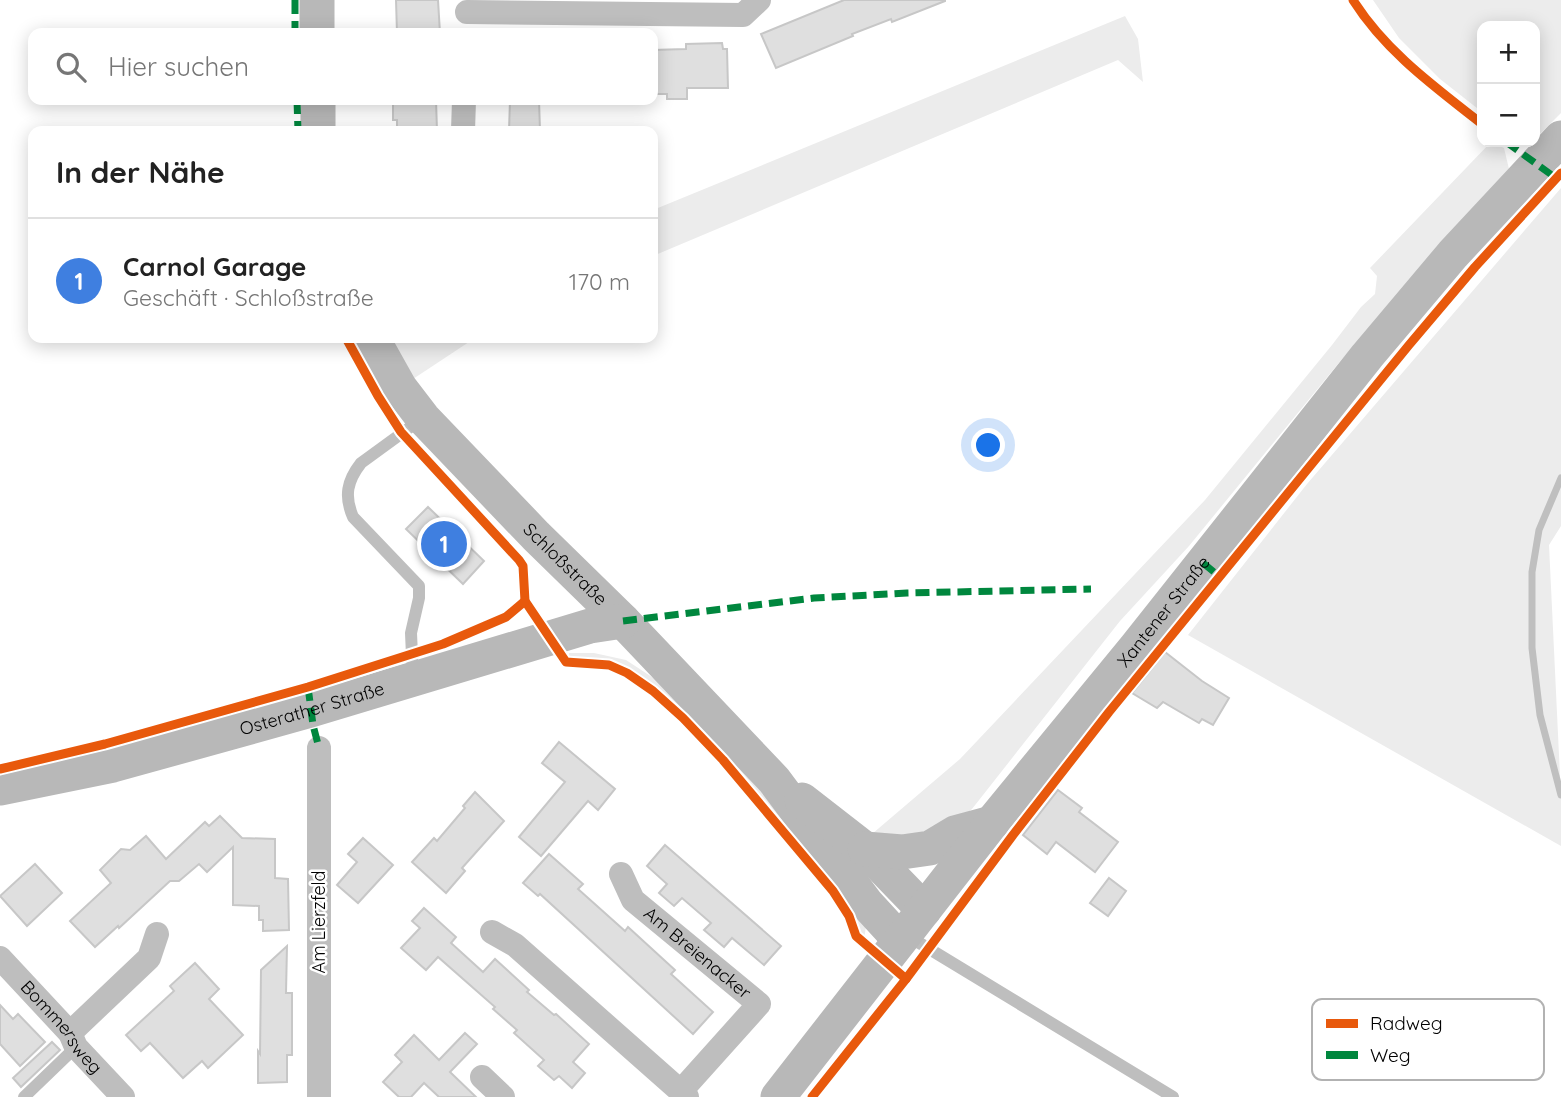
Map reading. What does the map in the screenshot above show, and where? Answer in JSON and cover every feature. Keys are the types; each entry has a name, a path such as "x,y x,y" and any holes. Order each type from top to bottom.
{"main road":[{"path":"317,0 317,28"},
{"path":"318,105 318,126"},
{"name":"Xantener Straße","path":"778,1097 992,823 1367,356 1453,254 1561,138"},
{"name":"Schloßstraße","path":"375,343 400,388 423,418 623,621 774,780 866,903 909,928"},
{"name":"Osterather Straße","path":"0,788 113,765 284,718 590,626 623,621"},
{"name":"Schloßstraße","path":"774,780 865,849 909,928"},
{"path":"865,849 902,852 930,848 956,833 992,823"}],"street":[{"path":"467,15 743,15 759,0"},
{"path":"463,126 464,105"},
{"name":"Am Lierzfeld","path":"319,748 319,1097"},
{"name":"Am Breienacker","path":"492,932 515,945 684,1094 759,1004 633,900 621,874"},
{"path":"73,1040 149,958 157,934"},
{"name":"Bommersweg","path":"0,958 123,1097"},
{"path":"482,1077 503,1097"}],"lane":[{"path":"413,679 411,633 419,586 353,517 348,504 347,488 361,463 423,418"},
{"path":"909,928 1173,1097"},
{"path":"24,1097 73,1040"}],"shaded area":[{"path":"1373,0 1561,0 1561,113 1540,134 1540,21 1477,21 1477,108 1440,79 1399,38"},
{"path":"1125,16 1138,39 1143,82 1118,60 658,254 658,208"},
{"path":"1486,147 1504,148 1509,169 1342,359 1189,546 1120,621 972,809 947,830 925,839 872,834 960,759 1205,500 1361,307 1375,294 1377,276 1370,268"},
{"path":"1561,188 1561,526 1549,545 1561,846 1188,635 1307,484"},
{"path":"392,343 467,343 413,379"},
{"path":"569,653 594,653 626,660 658,681 785,816 866,926 864,940 857,935 851,916 834,890 724,759 684,717 654,690 628,672 609,664 567,661"}],"building":[{"path":"396,0 438,0 440,28 397,28"},
{"path":"844,0 945,1 852,34 853,36 776,68 761,34"},
{"path":"722,43 723,49 727,49 728,88 687,88 687,99 667,99 667,94 658,94 658,50 686,49 686,44"},
{"path":"393,105 436,105 437,126 397,126 397,120 393,120"},
{"path":"510,105 539,105 540,126 509,126"},
{"path":"428,507 484,561 463,584 406,529"},
{"path":"1165,652 1229,698 1213,725 1202,719 1199,723 1163,702 1157,708 1132,693"},
{"path":"559,742 615,789 598,810 588,801 541,856 519,837 565,782 542,763"},
{"path":"1058,790 1082,808 1079,812 1118,842 1095,872 1056,842 1047,854 1023,835"},
{"path":"475,792 504,821 462,868 465,871 446,893 412,862 434,838 437,841"},
{"path":"220,816 242,838 275,839 275,878 288,879 289,930 263,931 263,920 259,920 259,906 233,905 233,847 207,872 199,864 179,881 170,881 95,947 70,921 111,883 100,870 121,849 130,850 146,836 166,859 205,822 209,826"},
{"path":"363,838 393,865 358,903 337,885 357,862 348,854"},
{"path":"665,845 781,946 764,965 732,938 724,947 704,930 711,923 682,898 674,906 659,893 667,884 647,866"},
{"path":"549,854 583,884 578,889 625,931 628,927 675,970 671,974 713,1012 693,1034 540,894 538,896 523,883"},
{"path":"35,864 62,893 27,926 0,896"},
{"path":"1109,878 1126,891 1108,916 1090,903"},
{"path":"424,908 456,937 451,943 483,972 495,959 529,990 527,992 589,1044 573,1062 585,1073 572,1088 559,1076 554,1080 538,1066 544,1060 514,1033 517,1030 438,957 426,970 401,948 420,928 412,921"},
{"path":"287,946 286,993 292,993 292,1055 287,1055 287,1082 258,1083 261,970"},
{"path":"195,963 219,989 209,999 243,1035 208,1068 202,1061 183,1078 150,1043 141,1051 126,1035 174,991 170,986"},
{"path":"0,1005 13,1019 18,1014 45,1042 20,1066 0,1044"},
{"path":"465,1033 477,1044 450,1072 476,1097 439,1097 424,1083 411,1097 399,1097 383,1082 402,1062 395,1055 414,1035 439,1060"},
{"path":"52,1042 60,1050 21,1087 13,1078"}],"waterway":[{"path":"1561,478 1539,530 1532,572 1532,648 1540,715 1561,795"}],"marked path":[{"path":"295,0 295,28"},
{"path":"297,105 298,126"},
{"path":"1513,147 1556,178"},
{"path":"1203,563 1220,577"},
{"path":"623,621 814,598 1091,589"},
{"path":"308,687 319,748"}],"cycle path":[{"path":"1353,0 1380,36 1396,52 1477,120"},
{"path":"812,1097 906,979 1109,712 1409,345 1475,267 1561,173"},
{"path":"349,343 401,432 519,560 523,566 525,601 566,662 609,665 627,673 653,691 683,718 723,760 833,891 849,916 856,936 906,979"},
{"path":"0,769 105,744 308,687 443,644 506,617 525,601"}],"place":[{"name":"Carnol Garage","path":"444,544"}]}
